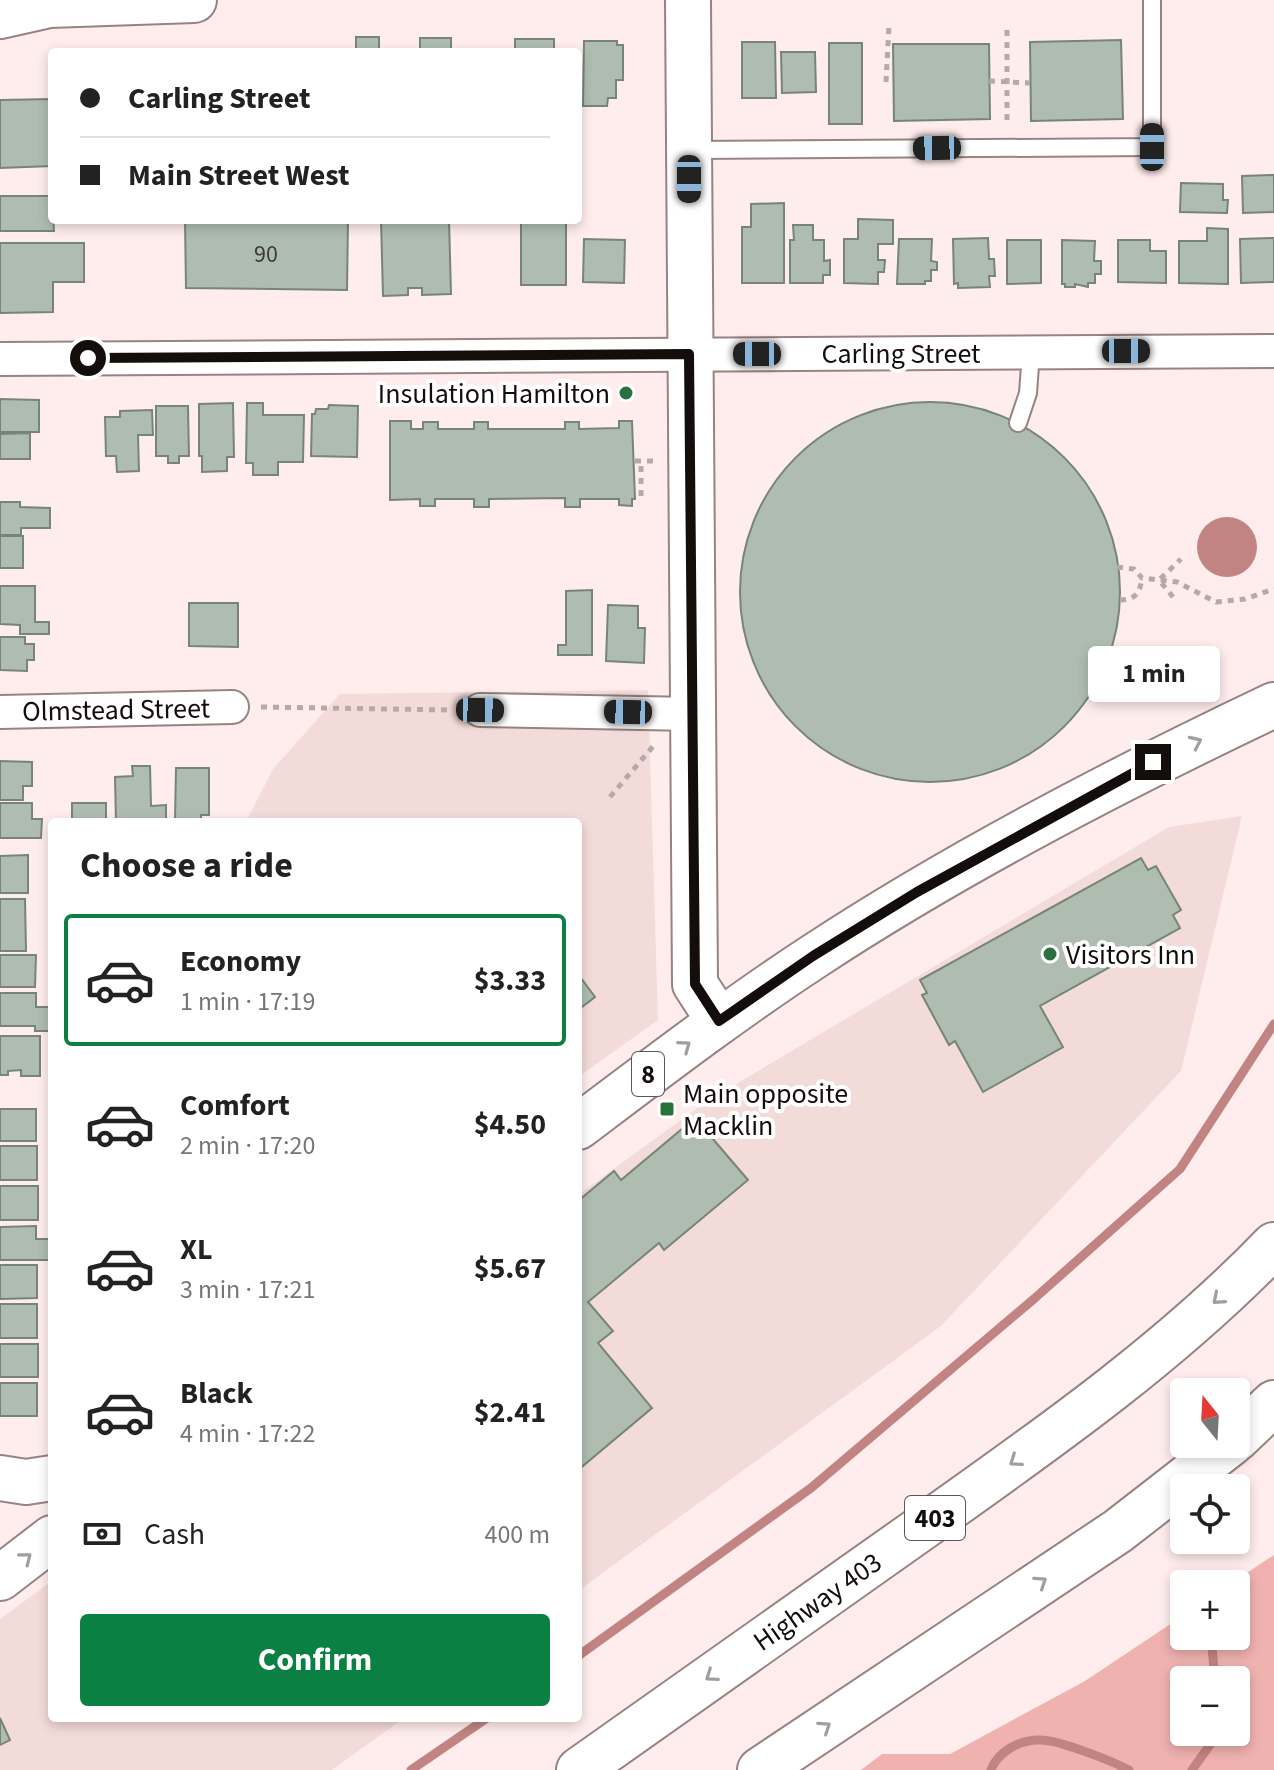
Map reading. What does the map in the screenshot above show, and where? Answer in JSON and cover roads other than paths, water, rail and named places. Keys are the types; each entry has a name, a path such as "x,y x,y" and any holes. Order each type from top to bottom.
{"main road":[{"path":"0,16 49,5 194,0"},
{"path":"688,0 695,984 719,1021"},
{"name":"8","path":"582,1124 719,1021 813,956 917,892 1153,762 1274,705"},
{"name":"Highway 403","path":"579,1770 1061,1429 1239,1281 1274,1245"},
{"path":"760,1770 1118,1531 1252,1426"},
{"path":"0,1478 26,1482 48,1479"},
{"path":"0,1578 48,1541"}],"street":[{"name":"Carling Street","path":"0,359 1274,351"},
{"name":"Olmstead Street","path":"0,712 232,707"},
{"path":"480,710 693,714"}],"lane":[{"path":"688,151 1152,147 1152,0"},
{"path":"1018,423 1028,393 1031,352"}],"waterway":[{"path":"582,1653 811,1488 1035,1298 1180,1169 1274,1024"},
{"path":"1212,1650 1214,1666"},
{"path":"411,1770 481,1722"},
{"path":"991,1770 999,1757 1011,1748 1041,1740 1072,1747 1129,1770"},
{"path":"1192,1770 1209,1746"}],"place":[{"name":"Insulation Hamilton","path":"626,393"},
{"name":"Visitors Inn","path":"1050,954"},
{"name":"Main opposite Macklin","path":"667,1109"}]}
